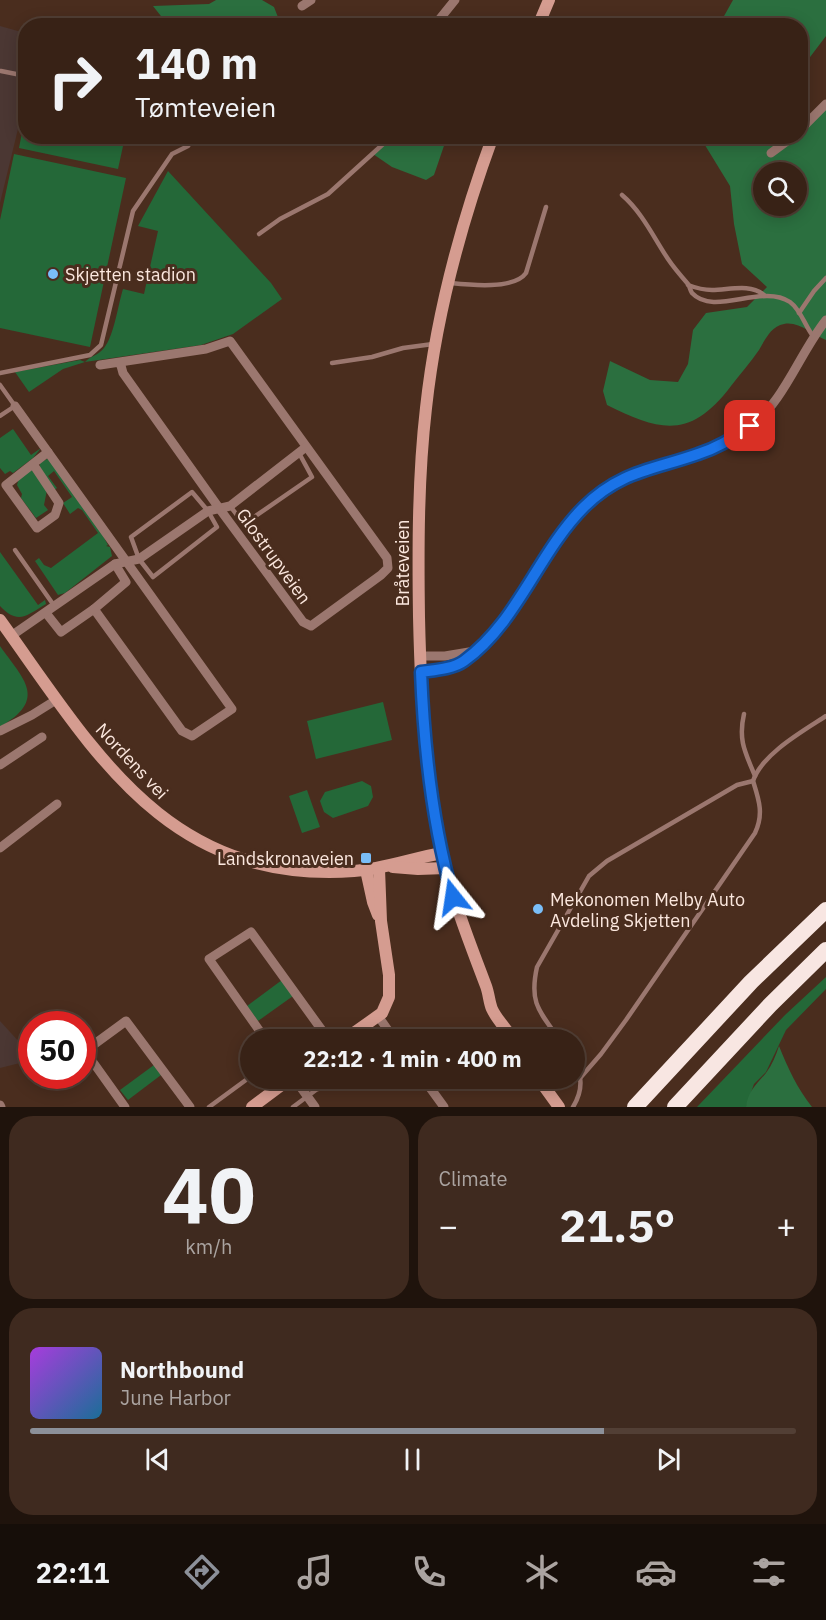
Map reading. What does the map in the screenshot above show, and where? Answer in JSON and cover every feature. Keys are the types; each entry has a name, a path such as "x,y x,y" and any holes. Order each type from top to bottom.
{"highway":[{"path":"635,1107 750,982 826,910"},
{"path":"675,1107 770,1005 826,950"}],"main road":[{"path":"541,18 549,0"},
{"name":"Bråteveien","path":"490,144 450,283 436,344 426,405 421,471 420,657 426,753 442,853 465,933 492,1008 507,1029"},
{"name":"Nordens vei","path":"0,620 95,751 136,795 172,824 216,848 264,864 292,869 324,872 385,868 446,868"},
{"name":"Nordens vei","path":"385,868 442,853"},
{"path":"360,1029 378,1016 387,1004 389,990 381,921 385,868"},
{"path":"366,870 373,902 381,921"},
{"path":"252,1107 277,1089"},
{"path":"546,1089 559,1107"}],"street":[{"path":"302,6 311,0"},
{"path":"440,18 455,0"},
{"path":"808,122 826,104"},
{"path":"771,153 783,144"},
{"path":"421,672 464,662 501,625 563,531 586,505 611,484 627,476 700,453 727,441 750,426 769,409 813,336 826,320"},
{"name":"Glostrupveien","path":"100,365 206,349 230,341 303,450 387,558 388,568 311,626 298,618 123,373 120,362"},
{"path":"15,406 232,709 192,736 182,731 94,609"},
{"name":"Glostrupveien","path":"11,636 115,564 139,559 208,511 230,506 303,450"},
{"path":"33,464 59,503 55,515 37,528 3,481 33,464 48,452"},
{"path":"46,613 60,632 94,609 126,582 115,564"},
{"path":"420,657 475,651"},
{"path":"0,731 56,700"},
{"path":"0,765 42,737"},
{"path":"0,848 57,804"},
{"path":"258,1029 209,959 251,932 321,1029"},
{"path":"378,1016 386,1029"},
{"path":"125,1107 85,1051 126,1021 190,1107"},
{"path":"302,1089 315,1107"},
{"path":"431,1089 444,1107"}],"lane":[{"path":"2,71 18,74"},
{"path":"0,373 90,355 101,345 133,211 172,154 189,144"},
{"path":"259,234 280,219 328,194 383,144"},
{"path":"622,195 635,209 693,293 705,300 713,301 730,301 764,295 775,296 790,302 813,336"},
{"path":"450,283 491,285 520,280 525,273 546,207"},
{"path":"799,313 826,278"},
{"path":"688,285 712,290 752,289 764,295"},
{"path":"332,363 372,357 423,344 436,344"},
{"path":"0,385 15,406 0,416"},
{"path":"230,506 244,524 312,477 303,450"},
{"path":"192,492 208,511 217,527 153,577 139,559 131,537 192,492"},
{"path":"15,550 55,607"},
{"path":"585,1072 626,1020 755,833 761,817 760,803 742,744 741,728 744,714"},
{"path":"552,1029 541,1015 534,1000 537,967 589,876 607,861 736,785 754,779 765,762 783,745 826,716"},
{"path":"209,1107 240,1084"},
{"path":"293,1107 318,1089"},
{"path":"573,1107 580,1089"}],"shaded area":[{"path":"0,26 18,31 18,129 0,203"},
{"path":"0,1021 18,1041 18,1064 0,1068"}],"green space":[{"path":"216,0 262,0 274,7 278,18 162,18 153,6 209,4"},
{"path":"733,0 826,0 826,36 808,60 808,18 723,18"},
{"path":"826,109 826,340 795,325 779,325 769,334 759,350 716,403 702,415 688,422 659,425 607,405 603,391 610,361 650,380 678,382 688,364 693,330 706,313 747,307 767,287 742,264 734,224 730,186 704,144 808,144 808,124"},
{"path":"20,144 123,144 118,169 19,148"},
{"path":"385,144 445,144 434,175 426,180 392,167 373,154"},
{"name":"Skjetten stadion","path":"14,154 126,178 90,347 0,328 0,220"},
{"path":"168,171 271,283 282,299 233,334 201,345 85,362 102,350 107,343 123,289 144,294 158,231 138,226"},
{"path":"80,360 85,362 63,369 29,392 15,372"},
{"path":"13,429 31,455 41,448 33,458 13,473 10,471 5,474 0,468 0,438"},
{"path":"47,459 50,460 102,534 108,545 106,546 110,547 112,556 65,593 58,595 35,561 39,558 44,565 51,568 98,533 82,510 78,508 70,514 63,503 72,497 54,471 48,476 57,488 54,490 40,468 40,463"},
{"path":"31,469 47,490 44,505 48,510 36,518 21,498 22,494 17,485 19,478"},
{"path":"0,552 38,605 45,600 46,604 22,617 6,612 0,606"},
{"path":"0,646 23,679 27,689 27,698 24,707 15,717 0,727"},
{"path":"383,702 392,740 316,759 307,721"},
{"path":"362,781 371,786 373,797 368,806 333,818 324,812 320,801 325,792"},
{"path":"307,790 320,827 302,833 289,796"},
{"path":"826,977 826,989 786,1030 766,1072 754,1084 746,1107 697,1107 785,1015"},
{"path":"282,980 293,996 258,1021 247,1006"},
{"path":"779,1046 793,1078 812,1107 746,1107 751,1092 768,1070"},
{"path":"154,1065 161,1075 128,1100 120,1090"}],"place":[{"name":"Skjetten stadion","path":"53,274"},
{"name":"Landskronaveien","path":"366,858"},
{"name":"Mekonomen Melby Auto Avdeling Skjetten","path":"538,909"}],"route":[{"path":"453,897 442,853 429,771 423,722 421,672 464,662 481,647 501,625 563,531 578,513 603,490 639,471 714,448 750,426"}]}
